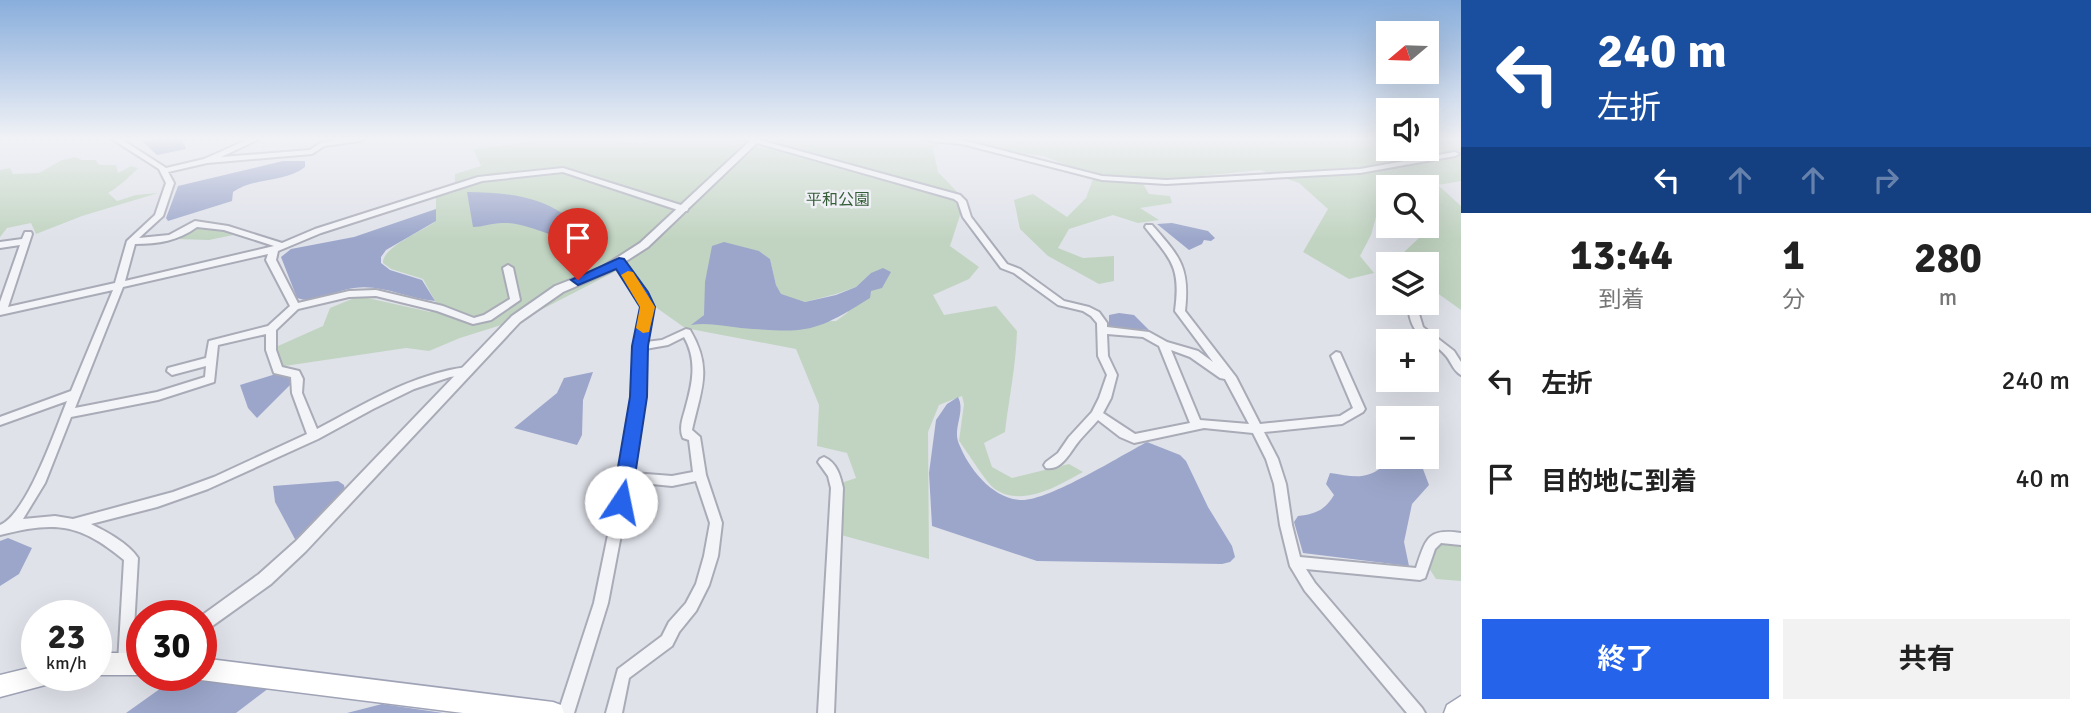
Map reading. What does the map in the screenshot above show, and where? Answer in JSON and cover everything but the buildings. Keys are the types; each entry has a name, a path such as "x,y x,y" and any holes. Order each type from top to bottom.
{"main road":[{"path":"217,671 554,713"},
{"path":"0,686 21,681"},
{"path":"1455,713 1461,707"}],"street":[{"path":"4,529 24,509 39,483 119,286 131,241 159,216 170,183 165,172"},
{"path":"1,312 278,248 318,231 467,181 544,172"},
{"path":"571,172 684,209"},
{"path":"217,614 265,579 301,546 516,319 538,302 619,262 644,245 721,172"},
{"path":"869,172 957,197 962,201 967,217 1004,266 1017,271 1061,303 1095,314 1103,330 1104,356 1112,375 1096,415 1062,456 1051,465"},
{"path":"1080,172 1102,178 1166,182 1338,172"},
{"path":"131,241 167,240 195,224 225,228 278,248"},
{"path":"1149,227 1174,256 1182,271 1184,289 1180,311 1232,380 1272,459 1280,484 1295,562 1310,587 1417,713"},
{"path":"0,245 27,237 1,312"},
{"path":"278,248 271,260 295,307"},
{"path":"566,713 601,603 639,397 640,346 648,307 643,295 619,262"},
{"path":"66,414 192,387 210,379 212,343 271,330 295,307 349,294 376,293 440,308 473,321 480,320 515,300 508,268"},
{"path":"1413,315 1418,330 1448,352 1461,372"},
{"path":"271,330 271,350 278,370 295,374 298,379 297,393 313,436"},
{"path":"1103,330 1145,334 1163,344 1194,354 1232,380"},
{"path":"614,713 623,674 667,640 691,607 702,585 711,556 716,523 700,475 694,437 687,435 686,430 701,372 695,344 686,332 664,343 640,346"},
{"path":"1163,344 1197,425"},
{"path":"1096,415 1104,417 1126,436 1134,439 1197,425 1255,429 1342,420 1360,409 1336,356"},
{"path":"172,371 211,361"},
{"path":"76,523 180,495 432,379 467,371"},
{"path":"0,421 75,394"},
{"path":"824,462 834,474 837,488 826,713"},
{"path":"626,477 672,481 700,475"},
{"path":"4,529 41,520 76,523 107,537 131,558 132,600"},
{"path":"1295,562 1420,574 1428,546 1435,537 1444,535 1461,539"}],"green space":[{"path":"0,172 134,172 108,193 117,201 136,195 158,193 82,216 36,234 31,223 7,228 0,237"},
{"name":"平和公園","path":"461,172 938,172 965,200 950,246 979,267 969,279 933,295 944,315 996,306 1017,331 1005,432 984,443 992,467 1012,478 1069,464 1083,472 1063,483 1029,495 1017,496 995,489 959,441 964,404 962,396 939,405 928,432 929,559 841,535 844,482 856,478 847,453 817,446 819,405 796,349 685,328 654,306 624,267 527,317 460,338 429,351 406,348 278,367 278,346 323,326 330,308 359,296 430,312 436,303 423,279 391,269 383,263 384,257 396,245 436,221 436,197 455,192 455,174","holes":["759,251 770,259 781,295 805,302 856,287 871,273 847,313 836,321 693,324 704,315"]},
{"path":"1084,172 1238,172 1142,182 1149,194 1170,196 1172,203 1140,208 1159,220 1138,223 1113,215 1069,229 1058,248 1083,258 1114,256 1114,281 1099,284 1048,256 1020,229 1014,200 1033,194 1067,217 1086,198 1094,176"},
{"path":"1267,172 1461,172 1461,181 1439,185 1439,175 1376,175 1376,217 1371,235 1360,256 1374,273 1349,279 1303,252 1328,209 1299,183"},
{"path":"1439,186 1461,206 1461,310 1439,294 1439,252 1404,252 1419,238 1439,238"},
{"path":"196,226 224,229 238,234 209,240 176,239"},
{"path":"1438,537 1461,541 1461,581 1436,579 1427,565"}],"water":[{"path":"236,172 296,172 241,187 233,192 232,201 168,221 166,218 178,186"},
{"path":"467,192 505,194 541,202 563,214 565,224 549,234 508,223 473,227"},
{"path":"436,209 436,221 386,250 381,257 381,263 390,270 422,280 435,301 365,287 347,289 311,300 297,298 281,257 291,249 354,237"},
{"path":"1172,223 1208,231 1215,238 1211,241 1204,240 1202,244 1189,250 1157,224"},
{"path":"724,242 759,251 770,259 781,294 805,302 856,287 871,273 883,268 891,272 882,288 871,291 870,298 821,325 781,330 691,325 704,315 705,282 712,246"},
{"path":"1109,315 1134,315 1149,330 1109,328"},
{"path":"593,372 583,400 582,435 577,445 514,428 557,393 564,378"},
{"path":"279,373 290,376 293,382 257,418 248,408 240,385"},
{"path":"958,397 961,408 957,432 959,444 975,472 1000,494 1020,500 1047,494 1147,442 1180,455 1186,461 1208,507 1232,546 1235,557 1222,564 1037,561 932,526 929,473 936,420 947,404"},
{"path":"1423,469 1429,485 1412,504 1404,542 1409,566 1303,553 1294,522 1298,516 1319,510 1331,500 1334,495 1326,484 1330,473 1364,476 1377,471"},
{"path":"338,481 344,485 345,490 307,536 296,541 275,502 273,486"},
{"path":"8,538 32,548 19,574 0,586 0,541"},
{"path":"217,681 269,688 236,713 126,713 157,691 217,691"},
{"path":"382,704 443,713 347,713"}],"slow traffic":[{"path":"628,275 643,295 648,307 643,328"}],"route":[{"path":"578,280 619,262 643,295 648,307 640,346 639,397 621,502"}]}
